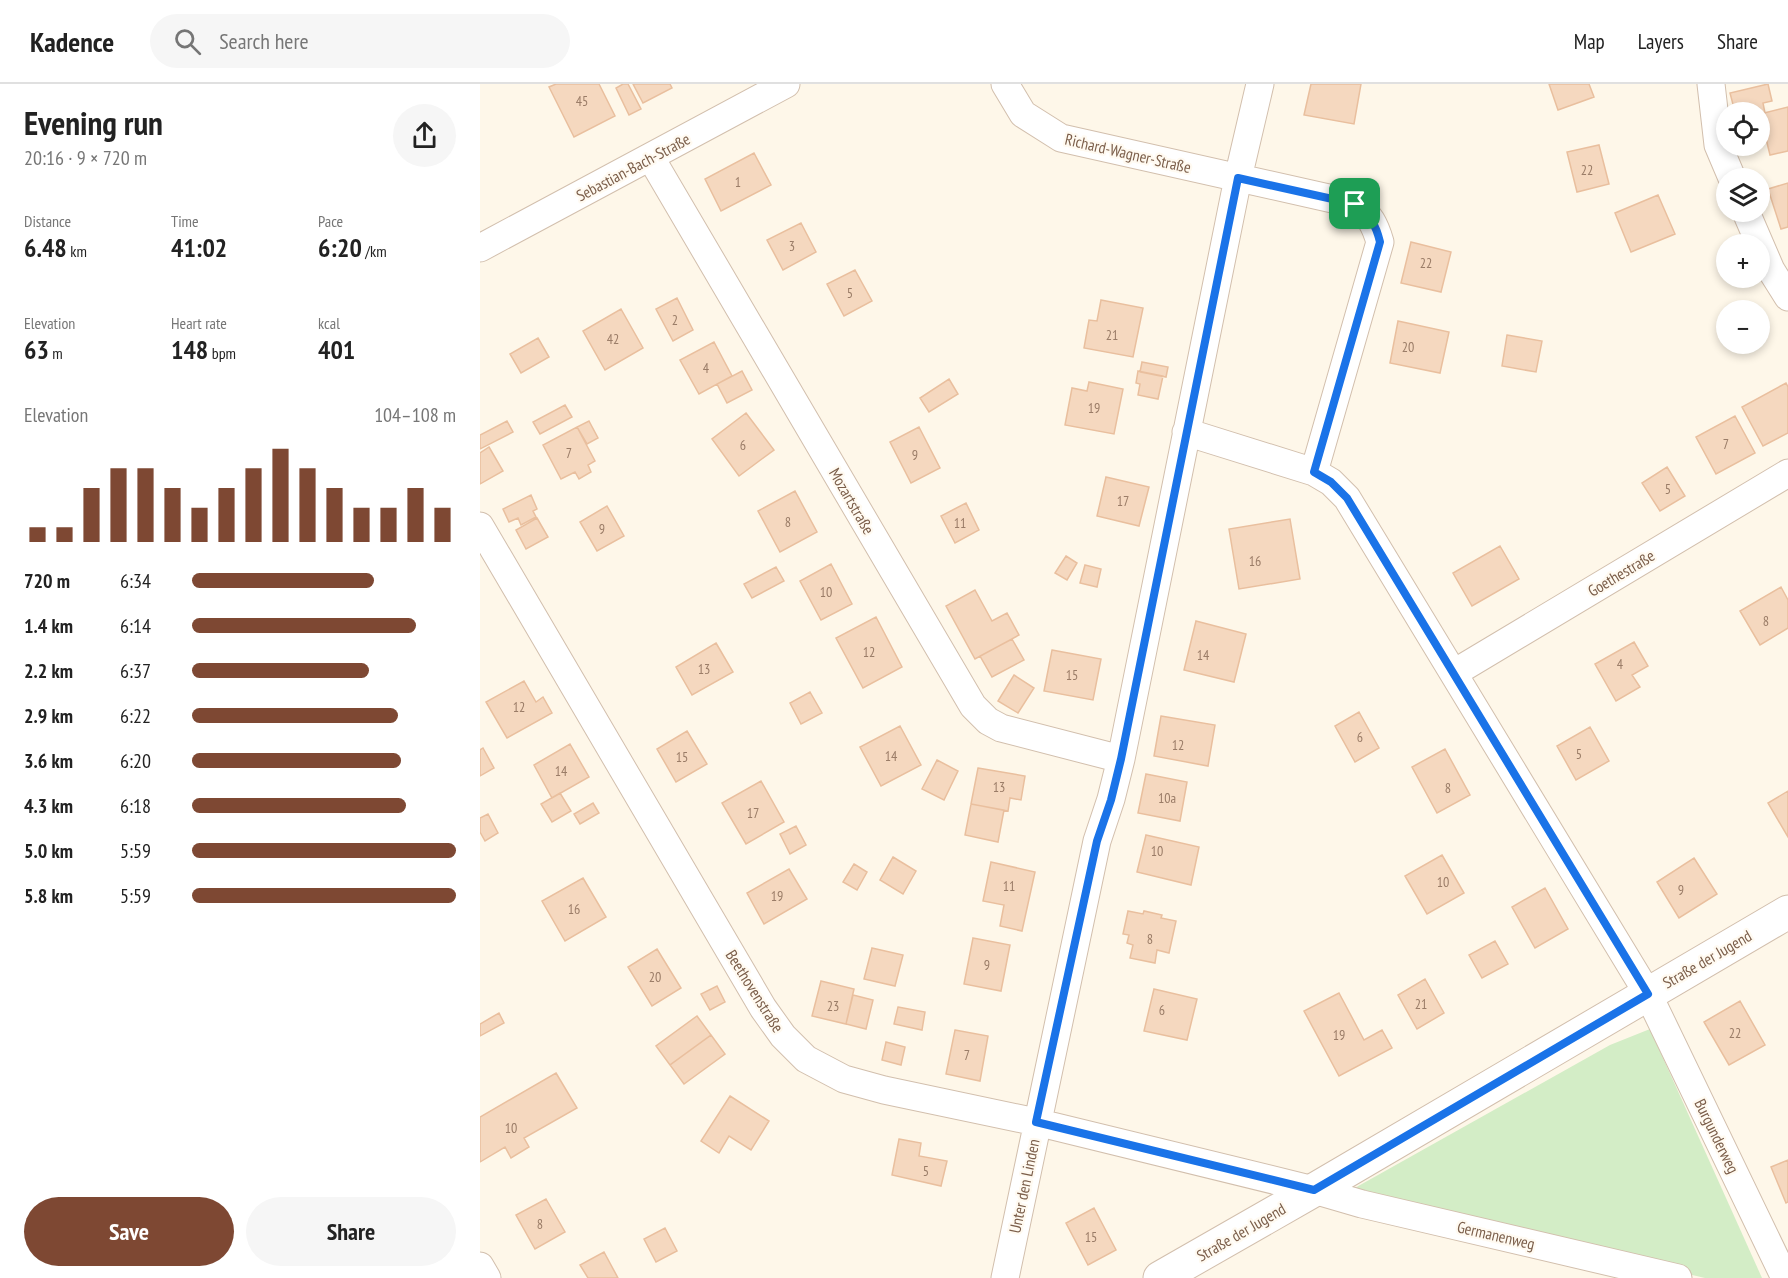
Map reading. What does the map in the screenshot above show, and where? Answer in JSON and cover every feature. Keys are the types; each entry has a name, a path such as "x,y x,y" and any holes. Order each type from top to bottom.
{"street":[{"name":"Sebastian-Bach-Straße","path":"480,248 786,84"},
{"name":"Richard-Wagner-Straße","path":"1005,84 1023,114 1062,138 1238,178"},
{"name":"Unter den Linden","path":"1005,1278 1036,1122 1097,841 1111,800 1121,759 1238,178 1260,84"},
{"path":"1711,84 1718,145 1728,168"},
{"name":"Mozartstraße","path":"651,158 973,706 988,721 1001,728 1121,759"},
{"path":"1238,178 1355,204 1376,225 1380,242 1314,472"},
{"path":"1750,222 1771,270 1788,297"},
{"name":"Burgunderweg","path":"1186,432 1314,472 1331,482 1347,498 1648,994 1785,1278"},
{"name":"Goethestraße","path":"1454,673 1788,473"},
{"name":"Beethovenstraße","path":"480,525 763,1008 783,1036 806,1059 844,1079 884,1090 1036,1122 1314,1190"},
{"name":"Straße der Jugend","path":"1160,1278 1788,912"},
{"name":"Germanenweg","path":"1314,1190 1362,1204 1678,1278"},
{"path":"480,1266 487,1278"}],"green space":[{"path":"1650,1029 1762,1278 1705,1278 1374,1200 1353,1189 1610,1045"}],"building":[{"path":"556,84 599,84 615,116 574,137 549,87"},
{"path":"628,84 641,109 629,115 616,88"},
{"path":"633,84 670,84 672,88 643,103"},
{"path":"1311,84 1361,84 1354,124 1304,115"},
{"path":"1549,84 1589,84 1594,97 1558,110"},
{"path":"1768,84 1772,101 1732,102 1730,93"},
{"path":"1788,107 1788,151 1770,155 1770,112"},
{"path":"1599,145 1609,184 1577,192 1567,152"},
{"path":"754,153 771,185 721,211 705,179"},
{"path":"1788,183 1788,227 1781,229 1770,188"},
{"path":"1658,195 1675,234 1631,252 1615,213"},
{"path":"801,223 816,252 783,270 767,240"},
{"path":"1411,242 1451,252 1441,292 1401,283"},
{"path":"855,270 872,301 844,316 827,284"},
{"path":"677,298 693,330 673,341 656,309"},
{"path":"1101,300 1143,308 1133,357 1084,348 1089,320 1097,321"},
{"path":"621,309 643,348 605,370 583,331"},
{"path":"1398,321 1449,332 1440,373 1390,363"},
{"path":"1507,335 1542,341 1536,372 1502,366"},
{"path":"538,338 549,357 521,373 510,354"},
{"path":"714,342 732,376 699,394 680,360"},
{"path":"1142,362 1168,367 1166,377 1140,372"},
{"path":"742,371 752,390 727,403 717,384"},
{"path":"1138,371 1163,376 1158,399 1138,395 1140,384 1136,383"},
{"path":"949,379 958,394 929,412 920,398"},
{"path":"1089,382 1123,389 1114,434 1065,425 1072,388 1087,391"},
{"path":"1786,383 1788,387 1788,433 1763,446 1742,407"},
{"path":"565,405 572,417 540,434 533,422"},
{"path":"746,413 774,450 739,476 712,439"},
{"path":"1735,416 1755,453 1716,474 1696,437"},
{"path":"507,421 513,432 480,449 480,435"},
{"path":"589,421 598,438 587,444 577,427"},
{"path":"577,427 595,461 588,465 591,472 579,479 575,472 561,479 543,445"},
{"path":"919,427 940,468 911,483 890,442"},
{"path":"489,447 503,471 480,484 480,453"},
{"path":"1667,467 1685,496 1660,511 1642,483"},
{"path":"1106,477 1149,487 1139,526 1097,516"},
{"path":"795,491 817,532 780,552 758,511"},
{"path":"531,495 537,509 533,511 536,517 521,525 518,518 509,522 503,509"},
{"path":"966,503 979,530 955,543 941,516"},
{"path":"607,506 624,536 597,551 580,522"},
{"path":"537,518 548,537 526,549 516,530"},
{"path":"1290,519 1300,579 1239,589 1229,529"},
{"path":"1500,546 1519,579 1472,606 1453,573"},
{"path":"1066,556 1077,563 1067,580 1055,573"},
{"path":"831,564 852,604 821,620 800,581"},
{"path":"1085,565 1101,569 1097,587 1080,583"},
{"path":"776,567 784,581 752,598 744,584"},
{"path":"1781,587 1788,600 1788,628 1760,645 1740,611"},
{"path":"975,590 992,621 1007,613 1019,635 975,659 946,606"},
{"path":"876,617 902,667 863,688 836,638"},
{"path":"1196,621 1246,634 1234,682 1184,670"},
{"path":"1012,639 1024,660 992,677 980,656"},
{"path":"1634,642 1648,666 1632,675 1640,687 1616,701 1595,664"},
{"path":"716,643 733,672 692,695 676,667"},
{"path":"1052,650 1101,659 1093,700 1044,691"},
{"path":"1014,675 1034,688 1018,713 998,701"},
{"path":"524,681 536,702 543,697 552,713 507,738 486,702"},
{"path":"810,692 822,713 801,724 790,703"},
{"path":"1359,712 1379,748 1355,762 1335,726"},
{"path":"1161,716 1215,725 1208,766 1154,756"},
{"path":"900,726 921,765 881,786 860,747"},
{"path":"1590,727 1609,761 1576,780 1557,746"},
{"path":"687,731 707,764 676,782 657,749"},
{"path":"570,744 589,777 552,798 534,765"},
{"path":"483,748 494,768 480,776 480,750"},
{"path":"1445,749 1470,795 1437,813 1412,767"},
{"path":"937,760 958,771 944,800 922,789"},
{"path":"978,768 1025,776 1021,800 1010,798 1008,811 971,804"},
{"path":"1146,774 1187,782 1180,821 1138,813"},
{"path":"761,781 784,822 746,844 722,803"},
{"path":"1788,791 1788,837 1768,803"},
{"path":"560,793 571,811 552,822 541,804"},
{"path":"593,803 599,813 580,824 574,814"},
{"path":"971,804 1004,810 998,842 965,835"},
{"path":"488,814 498,833 485,841 480,832 480,818"},
{"path":"796,826 806,845 790,854 780,834"},
{"path":"1146,835 1199,847 1191,885 1137,872"},
{"path":"1442,855 1464,893 1427,914 1405,876"},
{"path":"893,857 916,871 903,894 880,880"},
{"path":"1694,858 1717,894 1679,918 1657,882"},
{"path":"991,862 1035,872 1022,931 1000,926 1004,905 983,901"},
{"path":"854,864 867,872 857,890 843,882"},
{"path":"789,869 807,899 764,924 747,893"},
{"path":"583,878 606,917 565,941 542,901"},
{"path":"1545,888 1568,929 1535,948 1512,907"},
{"path":"1128,911 1143,914 1144,911 1176,921 1169,953 1157,950 1155,963 1130,958 1133,945 1127,943 1129,935 1123,934"},
{"path":"973,938 1010,945 1001,991 964,984"},
{"path":"1495,941 1508,964 1482,978 1469,955"},
{"path":"872,948 903,955 895,986 864,979"},
{"path":"657,949 681,988 652,1006 628,967"},
{"path":"1425,979 1444,1013 1417,1029 1398,995"},
{"path":"821,981 854,989 846,1024 812,1016"},
{"path":"717,986 725,1002 710,1010 701,994"},
{"path":"1154,989 1197,999 1187,1040 1144,1031"},
{"path":"1339,993 1364,1040 1382,1030 1392,1048 1339,1076 1304,1011"},
{"path":"853,995 873,1000 866,1029 846,1024"},
{"path":"1740,1001 1765,1045 1729,1065 1704,1022"},
{"path":"898,1007 925,1012 922,1030 894,1024"},
{"path":"499,1013 504,1023 480,1036 480,1024"},
{"path":"697,1016 711,1035 670,1065 656,1046"},
{"path":"955,1030 988,1036 980,1081 946,1074"},
{"path":"711,1035 725,1054 684,1084 670,1065"},
{"path":"886,1042 905,1047 901,1065 882,1060"},
{"path":"556,1073 577,1108 524,1138 529,1147 511,1158 505,1147 480,1162 480,1117"},
{"path":"730,1096 769,1121 751,1150 729,1136 719,1153 701,1141"},
{"path":"899,1139 921,1143 919,1156 947,1161 941,1186 892,1175"},
{"path":"1788,1160 1788,1202 1786,1203 1771,1167"},
{"path":"546,1199 565,1232 535,1249 516,1215"},
{"path":"1094,1208 1116,1250 1088,1265 1066,1223"},
{"path":"665,1228 677,1251 656,1262 644,1239"},
{"path":"604,1252 618,1278 588,1278 580,1265"}],"route":[{"path":"1238,178 1355,204 1376,225 1380,242 1314,472 1331,482 1347,498 1648,994 1314,1190 1036,1122 1097,841 1111,800 1121,759 1238,178"}]}
